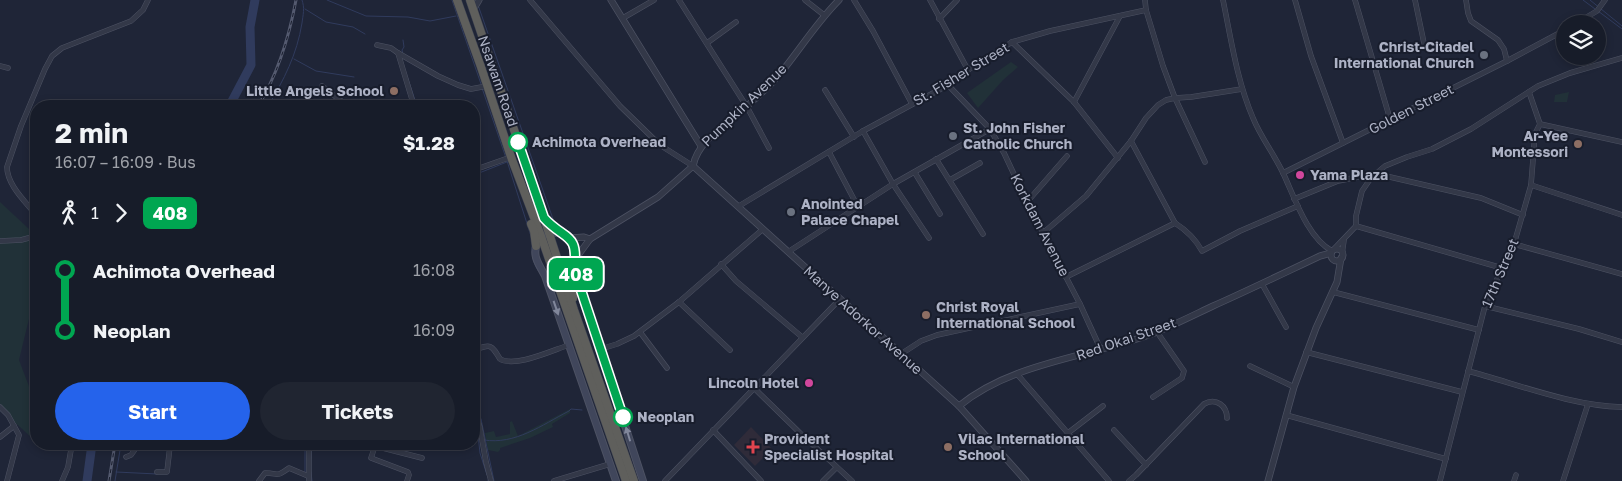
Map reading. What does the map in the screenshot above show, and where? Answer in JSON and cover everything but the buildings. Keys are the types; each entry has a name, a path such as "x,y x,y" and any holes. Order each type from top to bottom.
{"highway":[{"name":"Nsawam Road","path":"457,0 511,157 545,235 574,310 634,481"},
{"name":"Nsawam Road","path":"470,0 544,218 545,235 626,481"},
{"path":"523,188 536,246"},
{"path":"544,218 560,233"},
{"path":"574,269 572,291 574,310"}],"main road":[{"path":"616,481 545,276 536,261 536,246 545,235 560,233 570,238 575,248 574,269 643,481"}],"street":[{"path":"32,100 44,69 52,56 62,48 131,21 140,14 148,0"},
{"path":"473,10 479,0"},
{"path":"530,0 620,106 660,145 693,166 658,197 590,239 576,258"},
{"path":"611,0 701,146"},
{"path":"623,18 654,0"},
{"path":"679,0 747,107 770,148"},
{"path":"805,0 824,15"},
{"name":"Pumpkin Avenue","path":"693,166 694,158 701,146 747,107 778,76 824,15 839,0"},
{"path":"854,0 862,11 912,104"},
{"path":"930,0 968,70"},
{"path":"939,19 957,0"},
{"path":"1145,0 1146,10 1163,66 1175,98 1205,162"},
{"path":"1223,0 1242,89 1259,132 1283,173 1294,200 1311,231 1338,260 1342,256"},
{"path":"1295,0 1310,56 1343,143"},
{"path":"1355,0 1390,119"},
{"path":"1415,0 1426,48"},
{"path":"1466,0 1471,21 1498,40 1504,49 1507,61"},
{"path":"1590,15 1597,11 1604,1"},
{"name":"St. Fisher Street","path":"739,206 863,131 948,85 1012,42 1050,30 1146,10"},
{"path":"1074,102 1120,16"},
{"path":"707,43 736,22"},
{"name":"Golden Street","path":"1283,173 1556,35"},
{"path":"1012,42 1074,102 1118,158"},
{"path":"377,45 390,47 438,76 471,90 487,86"},
{"path":"398,53 412,100"},
{"path":"1333,254 1344,238 1356,226 1356,216 1362,191 1375,174 1385,166 1432,149 1471,129 1538,86 1570,73 1622,58"},
{"path":"0,66 8,68"},
{"name":"Korkdam Avenue","path":"948,85 990,129 1004,153 1101,350"},
{"path":"322,86 339,100"},
{"path":"1043,233 1086,196 1118,158 1146,118 1158,105 1166,100 1175,98 1242,89"},
{"path":"824,90 854,137"},
{"path":"1530,92 1540,124 1622,142"},
{"path":"30,105 8,162 7,172 12,185 30,208"},
{"name":"17th Street","path":"1440,481 1485,306 1514,244 1523,214 1531,185 1535,134 1540,124"},
{"path":"788,252 893,184 990,129"},
{"path":"863,131 893,184 929,238"},
{"path":"1131,141 1175,223 1184,229 1202,251 1240,231 1298,206"},
{"path":"829,152 858,207"},
{"path":"1027,202 1067,156"},
{"path":"480,168 511,157"},
{"path":"936,159 983,234"},
{"path":"950,180 980,164"},
{"name":"Manye Adorkor Avenue","path":"693,166 959,406 1026,481"},
{"path":"0,170 7,172"},
{"path":"915,173 940,214"},
{"path":"1294,200 1338,181 1375,174 1481,198 1523,214"},
{"path":"1531,185 1622,215"},
{"path":"1066,277 1175,223"},
{"path":"1356,226 1502,268"},
{"path":"601,349 617,344 640,332 679,302 763,229"},
{"path":"570,238 584,237 590,239"},
{"path":"0,241 30,238"},
{"path":"1268,481 1286,414 1306,352 1337,282 1344,238"},
{"path":"1514,244 1622,274"},
{"path":"1333,254 1339,249 1342,256"},
{"path":"1333,254 1338,270"},
{"name":"Red Okai Street","path":"959,406 997,383 1017,374 1157,332 1320,256 1333,254"},
{"path":"721,264 742,286 802,337"},
{"path":"1262,284 1286,327"},
{"path":"1333,292 1479,330"},
{"path":"665,481 840,299"},
{"path":"679,302 730,350"},
{"path":"901,354 921,341 937,335 1080,304"},
{"path":"1485,306 1622,342"},
{"path":"640,332 667,368"},
{"path":"1152,397 1184,375 1184,371 1157,332"},
{"path":"480,348 493,347 500,359 510,363 569,345"},
{"path":"1306,352 1462,392"},
{"path":"1250,366 1294,387"},
{"path":"1468,370 1588,404 1622,407"},
{"path":"1017,374 1109,481"},
{"path":"754,388 836,468 852,481"},
{"path":"1129,481 1208,401 1223,405 1228,418"},
{"path":"1563,481 1588,404"},
{"path":"1068,433 1103,406"},
{"path":"0,407 8,415 19,435 7,481"},
{"path":"1286,414 1446,459"},
{"path":"0,437 14,426"},
{"path":"480,428 491,481"},
{"path":"714,430 761,481"},
{"path":"1114,430 1146,465"},
{"path":"62,481 68,467 71,450"},
{"path":"126,457 131,455 135,450"},
{"path":"157,472 167,472 170,450"},
{"path":"259,481 265,473 282,474 288,468 309,478 309,450"},
{"path":"373,450 371,458 408,472 407,481"},
{"path":"392,450 422,458"},
{"path":"554,481 610,464"},
{"path":"823,481 836,468"},
{"path":"1514,481 1516,475"}],"shaded area":[{"path":"1011,62 1018,67 1003,80 978,108 967,93"},
{"path":"1569,92 1567,102 1554,102 1555,95"},
{"path":"0,202 29,229 30,236 30,315 19,360 30,389 30,436 0,407"},
{"path":"570,409 570,413 552,424 553,427 530,438 500,448 498,452 488,450 485,433 494,431 496,437 510,434 510,422 512,421 518,436"},
{"name":"Provident Specialist Hospital","path":"751,427 772,449 755,466 734,445"}],"waterway":[{"path":"233,100 251,65 250,27 255,0"},
{"path":"271,100 297,45 303,14 302,0"},
{"path":"327,0 366,16 408,17 430,21 456,16"},
{"path":"452,0 481,84"},
{"path":"1583,0 1595,9"},
{"path":"1590,0 1622,26"},
{"path":"478,5 553,219"},
{"path":"305,9 326,22 353,27 365,34"},
{"path":"1598,11 1622,29"},
{"path":"403,40 403,54"},
{"path":"294,59 316,71 354,77"},
{"path":"407,76 415,100"},
{"path":"482,88 506,158"},
{"path":"507,161 531,236"},
{"path":"480,173 507,162"},
{"path":"532,247 533,260 539,272"},
{"path":"484,440 507,440 517,437 538,428 571,409 582,410"},
{"path":"480,417 494,481"},
{"path":"87,481 91,450"},
{"path":"115,481 120,450"},
{"path":"305,450 305,473"},
{"path":"311,458 312,450"},
{"path":"480,450 487,475"},
{"path":"116,472 157,474"},
{"path":"311,472 312,481"}],"railway":[{"path":"262,100 282,55 296,0"},
{"path":"109,481 114,450"}],"bus line":[{"name":"408","path":"518,142 544,218 553,228 570,238 575,248 574,269 623,417"}],"place":[{"name":"Christ-Citadel International Church","path":"1484,55"},
{"name":"Little Angels School","path":"394,91"},
{"name":"St. John Fisher Catholic Church","path":"953,136"},
{"name":"Achimota Overhead","path":"518,142"},
{"name":"Ar-Yee Montessori","path":"1578,144"},
{"name":"Yama Plaza","path":"1300,175"},
{"name":"Anointed Palace Chapel","path":"791,212"},
{"name":"Christ Royal International School","path":"926,315"},
{"name":"Lincoln Hotel","path":"809,383"},
{"name":"Neoplan","path":"623,417"},
{"name":"Provident Specialist Hospital","path":"753,447"},
{"name":"Vilac International School","path":"948,447"}]}
